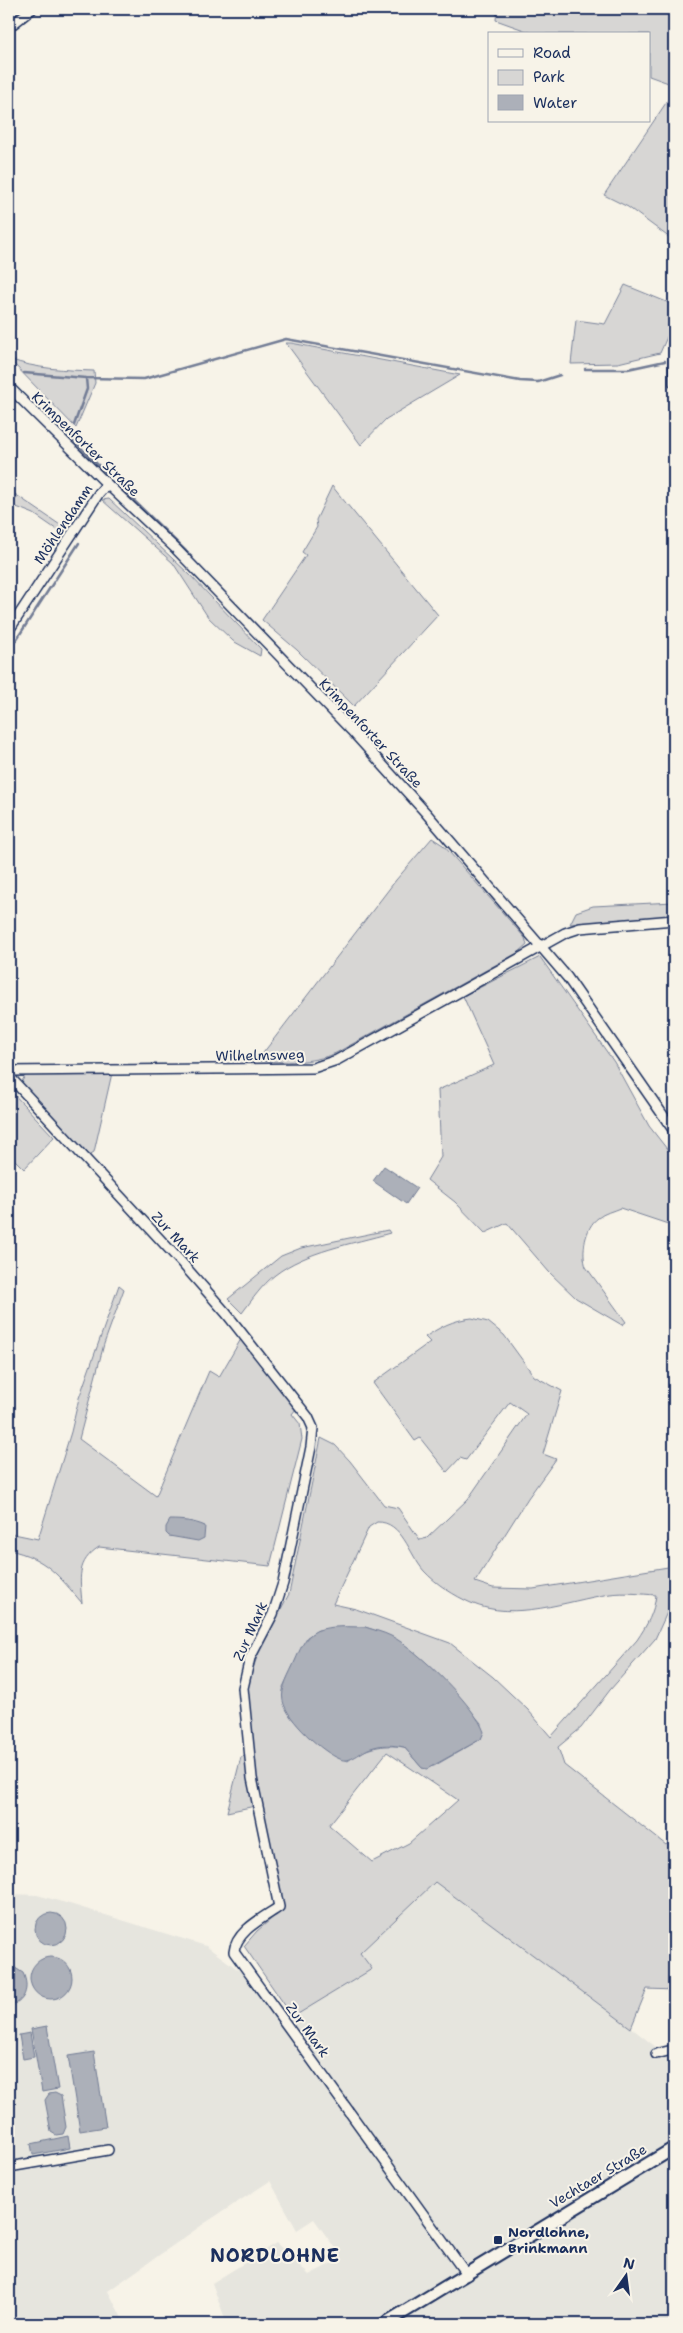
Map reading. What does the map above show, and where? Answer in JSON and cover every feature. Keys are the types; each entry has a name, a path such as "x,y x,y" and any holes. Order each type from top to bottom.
{"main road":[{"name":"Vechtaer Straße","path":"384,2324 674,2148"}],"street":[{"path":"9,26 32,9"},
{"path":"674,349 674,383"},
{"name":"Krimpenforter Straße","path":"9,387 176,549 351,730 567,977 674,1131"},
{"name":"Möhlendamm","path":"9,630 99,493 107,484"},
{"name":"Wilhelmsweg","path":"9,1071 312,1068 337,1060 565,933 580,928 674,920"},
{"name":"Zur Mark","path":"9,1076 226,1313 305,1413 313,1428 311,1447 283,1583 272,1614 250,1658 243,1688 252,1778 279,1908 254,1924 240,1937 235,1944 234,1952 467,2275"},
{"path":"656,2054 674,2051"},
{"path":"9,2167 108,2150"}],"shaded area":[{"path":"435,1881 572,1982 674,2061 674,2324 227,2324 212,2283 277,2243 309,2275 342,2258 314,2219 297,2230 270,2181 205,2223 108,2291 125,2324 9,2324 9,1894 37,1895 206,1946 247,1976 281,2024 372,1969 360,1953"}],"green space":[{"path":"497,9 674,9 674,85 650,76 650,32 529,32 496,20"},
{"path":"674,91 674,241 628,207 604,195"},
{"path":"625,285 674,305 674,321 660,353 618,363 571,364 576,320 605,324"},
{"path":"286,343 460,375 386,419 361,445"},
{"path":"9,359 40,367 94,371 95,383 76,428"},
{"path":"332,486 438,615 354,706 297,650 262,620 306,555 302,552 317,527 316,520"},
{"path":"9,490 66,529 63,534 34,514 9,504"},
{"path":"109,499 189,574 261,649 260,656 233,641 208,617 173,563 102,500"},
{"path":"432,838 443,845 525,938 527,945 519,952 336,1053 307,1061 257,1061 396,880"},
{"path":"674,902 674,917 570,924 576,912 593,906"},
{"path":"540,957 614,1062 649,1126 674,1158 674,1226 620,1208 598,1218 587,1234 584,1248 586,1267 626,1322 622,1325 576,1298 549,1272 507,1223 485,1233 455,1202 427,1180 441,1157 438,1090 494,1065 463,996"},
{"path":"112,1073 94,1152 89,1155 21,1083 26,1074"},
{"path":"9,1089 54,1137 24,1169 9,1154"},
{"path":"388,1230 390,1233 330,1249 287,1267 266,1283 242,1313 228,1299 281,1256 301,1248"},
{"path":"119,1285 124,1289 104,1344 79,1439 156,1496 209,1371 219,1377 241,1339 296,1409 292,1414 300,1424 302,1439 270,1566 99,1547 86,1559 81,1571 82,1603 58,1576 42,1563 22,1553 9,1550 9,1533 38,1539 71,1432 79,1398"},
{"path":"472,1318 488,1322 504,1335 534,1376 562,1391 543,1454 556,1459 528,1498 475,1582 493,1588 533,1589 668,1567 674,1569 674,1597 655,1639 610,1690 581,1728 558,1747 564,1765 666,1845 674,1837 674,1990 647,1989 631,2028 435,1882 360,1953 372,1969 293,2017 244,1946 257,1931 282,1910 255,1777 247,1685 261,1646 289,1594 321,1438 335,1445 384,1505 398,1508 420,1540 427,1538 468,1499 527,1414 510,1402 466,1460 460,1458 447,1472 420,1438 415,1441 373,1383 430,1342 425,1337 447,1324","holes":["377,1522 386,1523 399,1533 429,1576 452,1593 471,1603 505,1611 523,1610 610,1594 633,1593 656,1595 654,1608 637,1640 551,1737 528,1710 493,1677 450,1643 356,1609 333,1604 369,1527","365,1627 400,1643 430,1666 481,1723 481,1739 434,1766 422,1768 404,1747 382,1746 361,1752 348,1761 326,1750 304,1732 290,1716 283,1687 307,1637 318,1630","387,1752 458,1800 409,1843 372,1862 329,1825"]},
{"path":"246,1756 255,1806 227,1812 241,1757"}],"water":[{"path":"384,1166 417,1188 406,1204 373,1181"},
{"path":"170,1520 188,1521 205,1526 204,1538 198,1541 169,1536 166,1533 166,1527"},
{"path":"365,1627 388,1635 402,1643 444,1679 479,1721 484,1732 481,1739 427,1769 422,1768 404,1747 388,1745 375,1747 352,1759 344,1760 315,1743 298,1726 286,1709 282,1696 286,1681 303,1644 316,1631 327,1628"},
{"path":"51,1913 57,1914 62,1918 66,1923 66,1935 62,1940 57,1944 51,1945 45,1944 40,1940 36,1935 35,1929 36,1923 40,1918 45,1914"},
{"path":"51,1957 66,1963 72,1978 66,1993 51,1999 36,1993 30,1978 36,1963"},
{"path":"9,1964 23,1973 26,1989 19,2002 9,2007"},
{"path":"47,2026 58,2089 42,2092 31,2029"},
{"path":"30,2033 34,2057 23,2059 19,2035"},
{"path":"94,2052 106,2127 80,2131 68,2056"},
{"path":"55,2093 61,2096 66,2127 63,2134 56,2135 51,2132 45,2100 49,2094"},
{"path":"68,2136 70,2148 33,2155 31,2144"}],"waterway":[{"path":"24,373 86,378 144,379 286,339 520,381 538,382 560,375"},
{"path":"585,369 628,369 665,361"},
{"path":"74,425 87,389 86,378"},
{"path":"71,434 72,439 110,477"},
{"path":"119,486 191,556"},
{"path":"9,493 16,498"},
{"path":"9,651 79,543"}],"place":[{"name":"Nordlohne, Brinkmann","path":"498,2240"}],"district":[{"name":"NORDLOHNE","path":"275,2255"}]}
